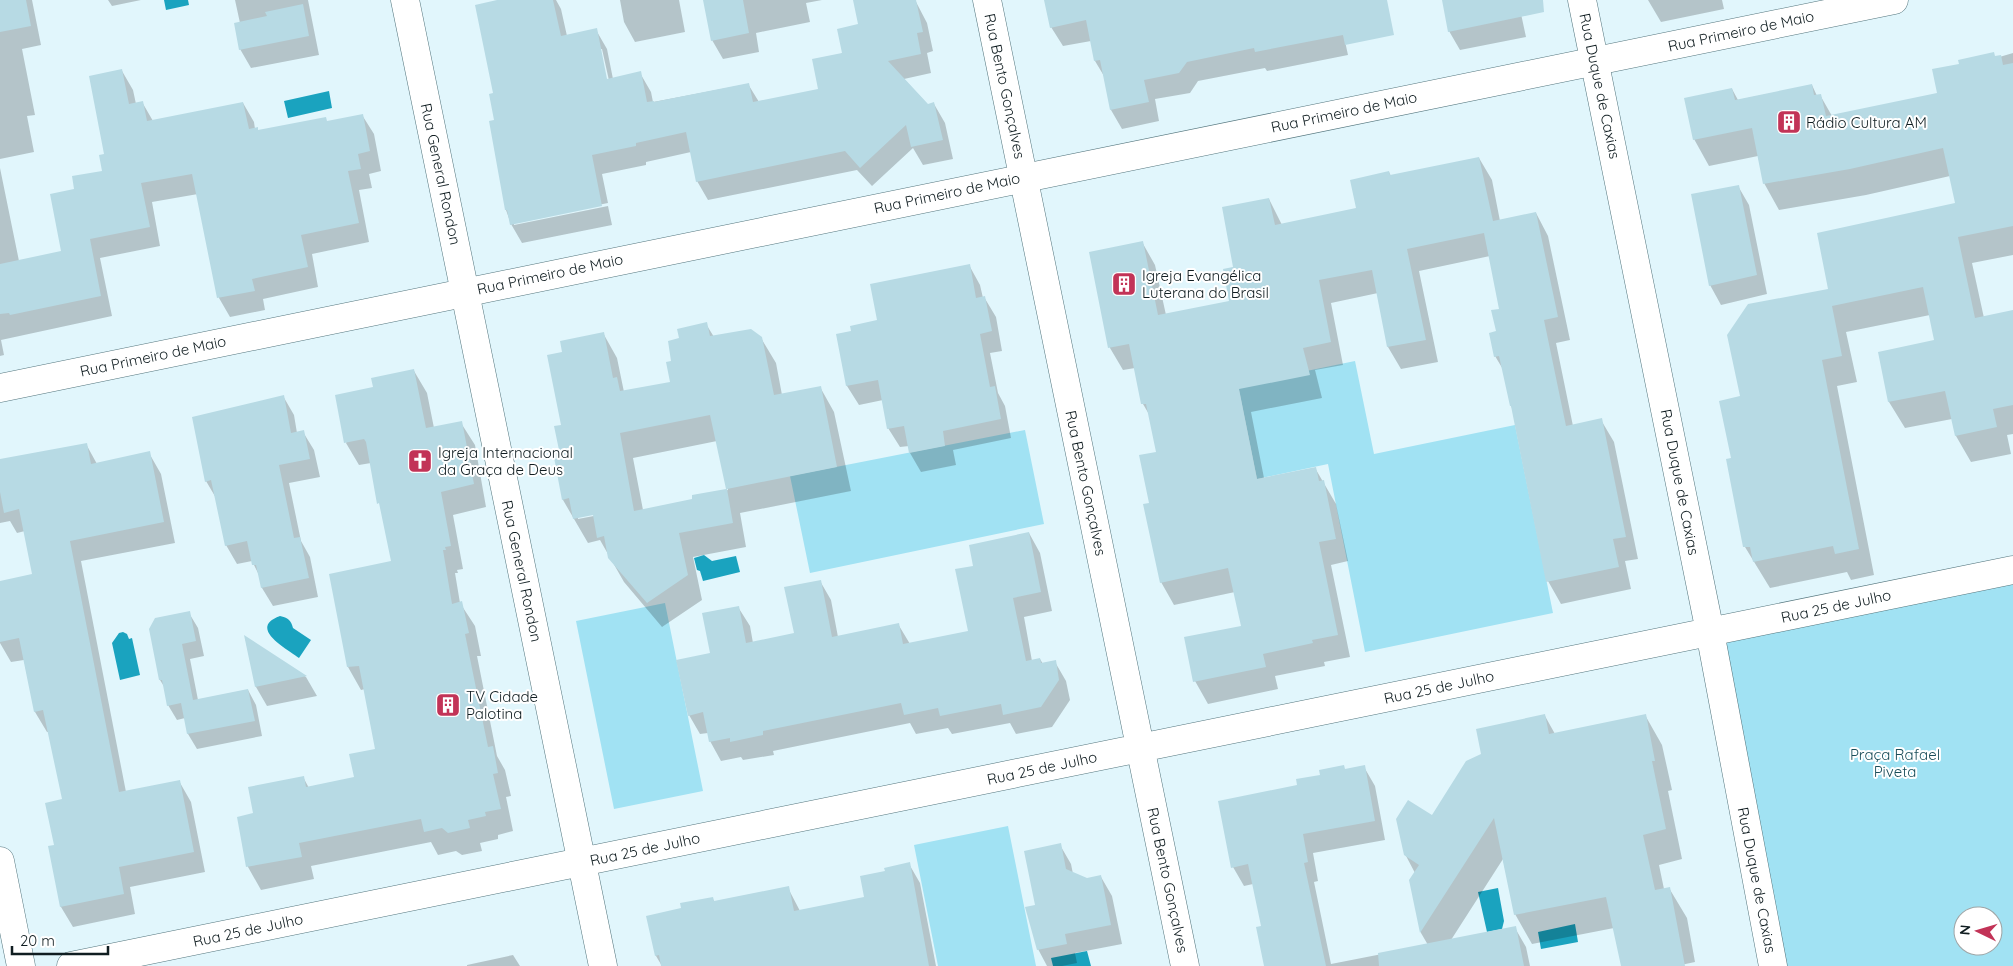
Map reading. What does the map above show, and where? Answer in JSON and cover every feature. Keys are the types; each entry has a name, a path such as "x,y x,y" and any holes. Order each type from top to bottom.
{"street":[{"name":"Rua General Rondon","path":"405,0 603,966"},
{"name":"Rua Bento Gonçalves","path":"987,0 1185,966"},
{"name":"Rua Duque de Caxias","path":"1582,0 1710,632 1774,966"},
{"name":"Rua Primeiro de Maio","path":"0,388 1894,0"},
{"name":"Rua 25 de Julho","path":"71,966 2013,570"},
{"path":"0,861 21,966"}],"green space":[{"path":"1355,361 1374,454 1515,425 1553,613 1365,652 1328,464 1257,479 1238,385"},
{"path":"1025,430 1044,524 810,573 790,476"},
{"name":"Praça Rafael Piveta","path":"2013,570 2013,966 1773,966 1710,632"},
{"path":"665,603 703,791 614,809 576,621"},
{"path":"1008,826 1036,966 938,966 914,845"}],"shaded area":[{"path":"164,0 188,0 189,5 166,10"},
{"path":"329,91 332,108 288,118 284,101"},
{"path":"704,555 712,561 736,556 740,572 703,581 700,571 697,570 694,558"},
{"path":"280,616 289,620 293,628 311,640 299,658 279,644 268,632 267,626 271,621"},
{"path":"119,633 127,634 129,639 132,638 140,675 120,680 112,643"},
{"path":"1498,888 1504,921 1502,929 1487,932 1478,892"},
{"path":"1575,924 1578,942 1541,949 1538,932"},
{"path":"1087,951 1091,966 1053,966 1051,958"}],"building":[{"path":"0,0 26,0 31,26 0,32"},
{"path":"497,0 553,0 561,36 597,28 607,79 641,71 647,102 749,83 753,102 818,89 812,59 842,53 837,29 858,24 853,0 916,0 923,32 917,33 921,54 888,61 928,104 934,102 943,140 911,147 906,125 860,168 845,151 696,182 686,132 636,143 636,146 592,155 602,206 510,225 507,210 505,210 489,121 494,120 489,94 493,93 475,5"},
{"path":"703,0 743,0 749,33 711,41"},
{"path":"1044,0 1387,0 1394,35 1345,45 1343,35 1255,52 1254,48 1187,62 1179,73 1144,80 1149,102 1110,110 1100,60 1094,61 1086,20 1050,28"},
{"path":"1442,0 1543,0 1544,12 1448,32"},
{"path":"303,4 309,36 239,50 234,23 267,16 265,12"},
{"path":"1994,52 1995,56 2001,55 2003,65 2013,63 2013,226 1958,237 1975,318 2013,310 2013,405 1993,409 1997,427 1955,436 1945,391 1888,402 1878,352 1934,340 1923,287 1832,306 1842,356 1822,360 1859,549 1835,554 1833,546 1753,562 1750,547 1743,547 1726,459 1731,458 1719,401 1740,396 1727,335 1748,304 1828,289 1817,233 1955,203 1943,148 1850,169 1763,184 1752,128 1693,140 1684,98 1732,88 1735,100 1812,84 1814,95 1821,94 1826,116 1937,93 1932,69 1959,64 1958,60"},
{"path":"122,69 129,104 143,101 147,121 243,102 249,129 258,127 258,130 326,117 327,121 363,114 370,151 358,154 361,169 348,171 359,223 301,235 308,267 252,279 255,291 217,298 192,174 141,183 150,227 90,239 101,296 10,315 9,313 0,314 0,264 61,251 50,194 74,189 72,176 102,171 99,155 104,154 89,76"},
{"path":"1479,157 1493,221 1536,212 1558,317 1544,320 1566,426 1602,418 1626,537 1613,539 1619,567 1546,582 1511,406 1499,356 1494,357 1489,333 1496,331 1491,310 1499,309 1484,233 1407,249 1426,340 1387,347 1372,270 1319,280 1331,342 1303,348 1310,375 1239,389 1257,479 1316,467 1319,481 1324,480 1336,539 1319,542 1338,635 1312,640 1313,643 1263,654 1266,667 1193,682 1184,637 1241,626 1228,568 1160,583 1143,504 1149,503 1139,455 1156,452 1146,404 1141,404 1129,344 1108,348 1089,252 1143,241 1158,315 1229,301 1223,269 1233,267 1222,207 1269,198 1275,225 1356,208 1350,180 1389,171 1390,175"},
{"path":"1739,185 1757,275 1709,286 1691,194"},
{"path":"970,264 976,298 985,296 992,331 980,334 990,387 995,386 1001,419 943,431 945,446 909,453 904,426 887,429 878,380 846,386 836,334 851,331 850,326 877,320 870,284"},
{"path":"707,322 710,336 751,329 762,337 774,395 821,386 837,467 727,489 733,523 679,533 688,575 647,603 608,558 604,536 597,538 593,515 573,519 569,498 562,500 553,452 559,450 554,426 561,425 547,355 562,352 560,341 604,332 613,378 617,377 620,391 670,382 666,362 671,361 668,341 679,338 677,329","holes":["710,415 726,489 692,495 692,499 634,511 620,433"]},
{"path":"414,369 426,428 462,421 474,484 441,492 451,546 445,547 446,550 443,550 452,604 462,601 469,633 465,634 488,747 493,746 498,773 493,774 501,809 485,812 486,816 468,820 470,828 448,833 442,828 424,832 421,819 299,843 302,857 246,867 237,817 253,813 248,787 304,776 306,787 354,777 349,754 375,749 359,666 347,667 329,574 391,561 379,503 377,504 366,442 364,439 344,443 335,395 373,387 371,378"},
{"path":"284,395 291,433 304,430 310,459 279,465 294,538 300,537 309,578 261,588 256,565 252,565 247,541 225,546 211,480 205,482 192,417"},
{"path":"87,443 91,464 150,451 164,522 70,541 119,792 180,780 194,852 119,867 124,894 60,907 48,846 54,845 45,803 62,799 43,710 34,712 19,638 0,642 0,581 32,574 19,509 4,513 0,492 0,459"},
{"path":"1029,532 1041,592 1013,598 1026,661 1040,658 1041,663 1056,660 1059,680 1041,707 1003,715 1001,704 940,716 938,708 904,715 901,703 763,731 763,735 730,742 730,738 709,742 703,712 688,716 676,660 710,653 702,613 739,606 746,643 794,633 784,587 821,580 832,637 899,623 903,644 968,631 955,569 973,566 969,545"},
{"path":"190,611 196,641 182,644 193,700 248,689 255,721 187,734 181,703 167,706 162,680 159,680 149,629 155,618"},
{"path":"244,635 307,676 255,687"},
{"path":"1545,714 1549,734 1646,714 1655,761 1652,761 1666,829 1643,835 1655,890 1670,887 1685,966 1621,966 1606,897 1514,915 1494,818 1420,933 1409,880 1419,865 1404,855 1396,819 1408,800 1432,815 1466,761 1481,754 1476,729"},
{"path":"1344,765 1345,769 1365,765 1375,821 1303,834 1308,862 1304,863 1326,966 1264,966 1256,927 1261,926 1248,864 1231,868 1218,801 1297,785 1296,779 1320,775 1319,770"},
{"path":"1061,843 1066,869 1087,878 1101,875 1111,925 1065,934 1067,944 1037,950 1025,907 1035,905 1024,851"},
{"path":"910,862 929,966 661,966 659,955 655,956 646,916 681,908 680,903 713,897 714,901 789,886 794,911 864,897 860,876 885,871 884,868"},
{"path":"1516,926 1524,966 1379,966 1378,953"}],"place":[{"name":"Rádio Cultura AM","path":"1789,122"},
{"name":"Igreja Evangélica Luterana do Brasil","path":"1124,284"},
{"name":"Igreja Internacional da Graça de Deus","path":"420,461"},
{"name":"TV Cidade Palotina","path":"448,705"}]}
